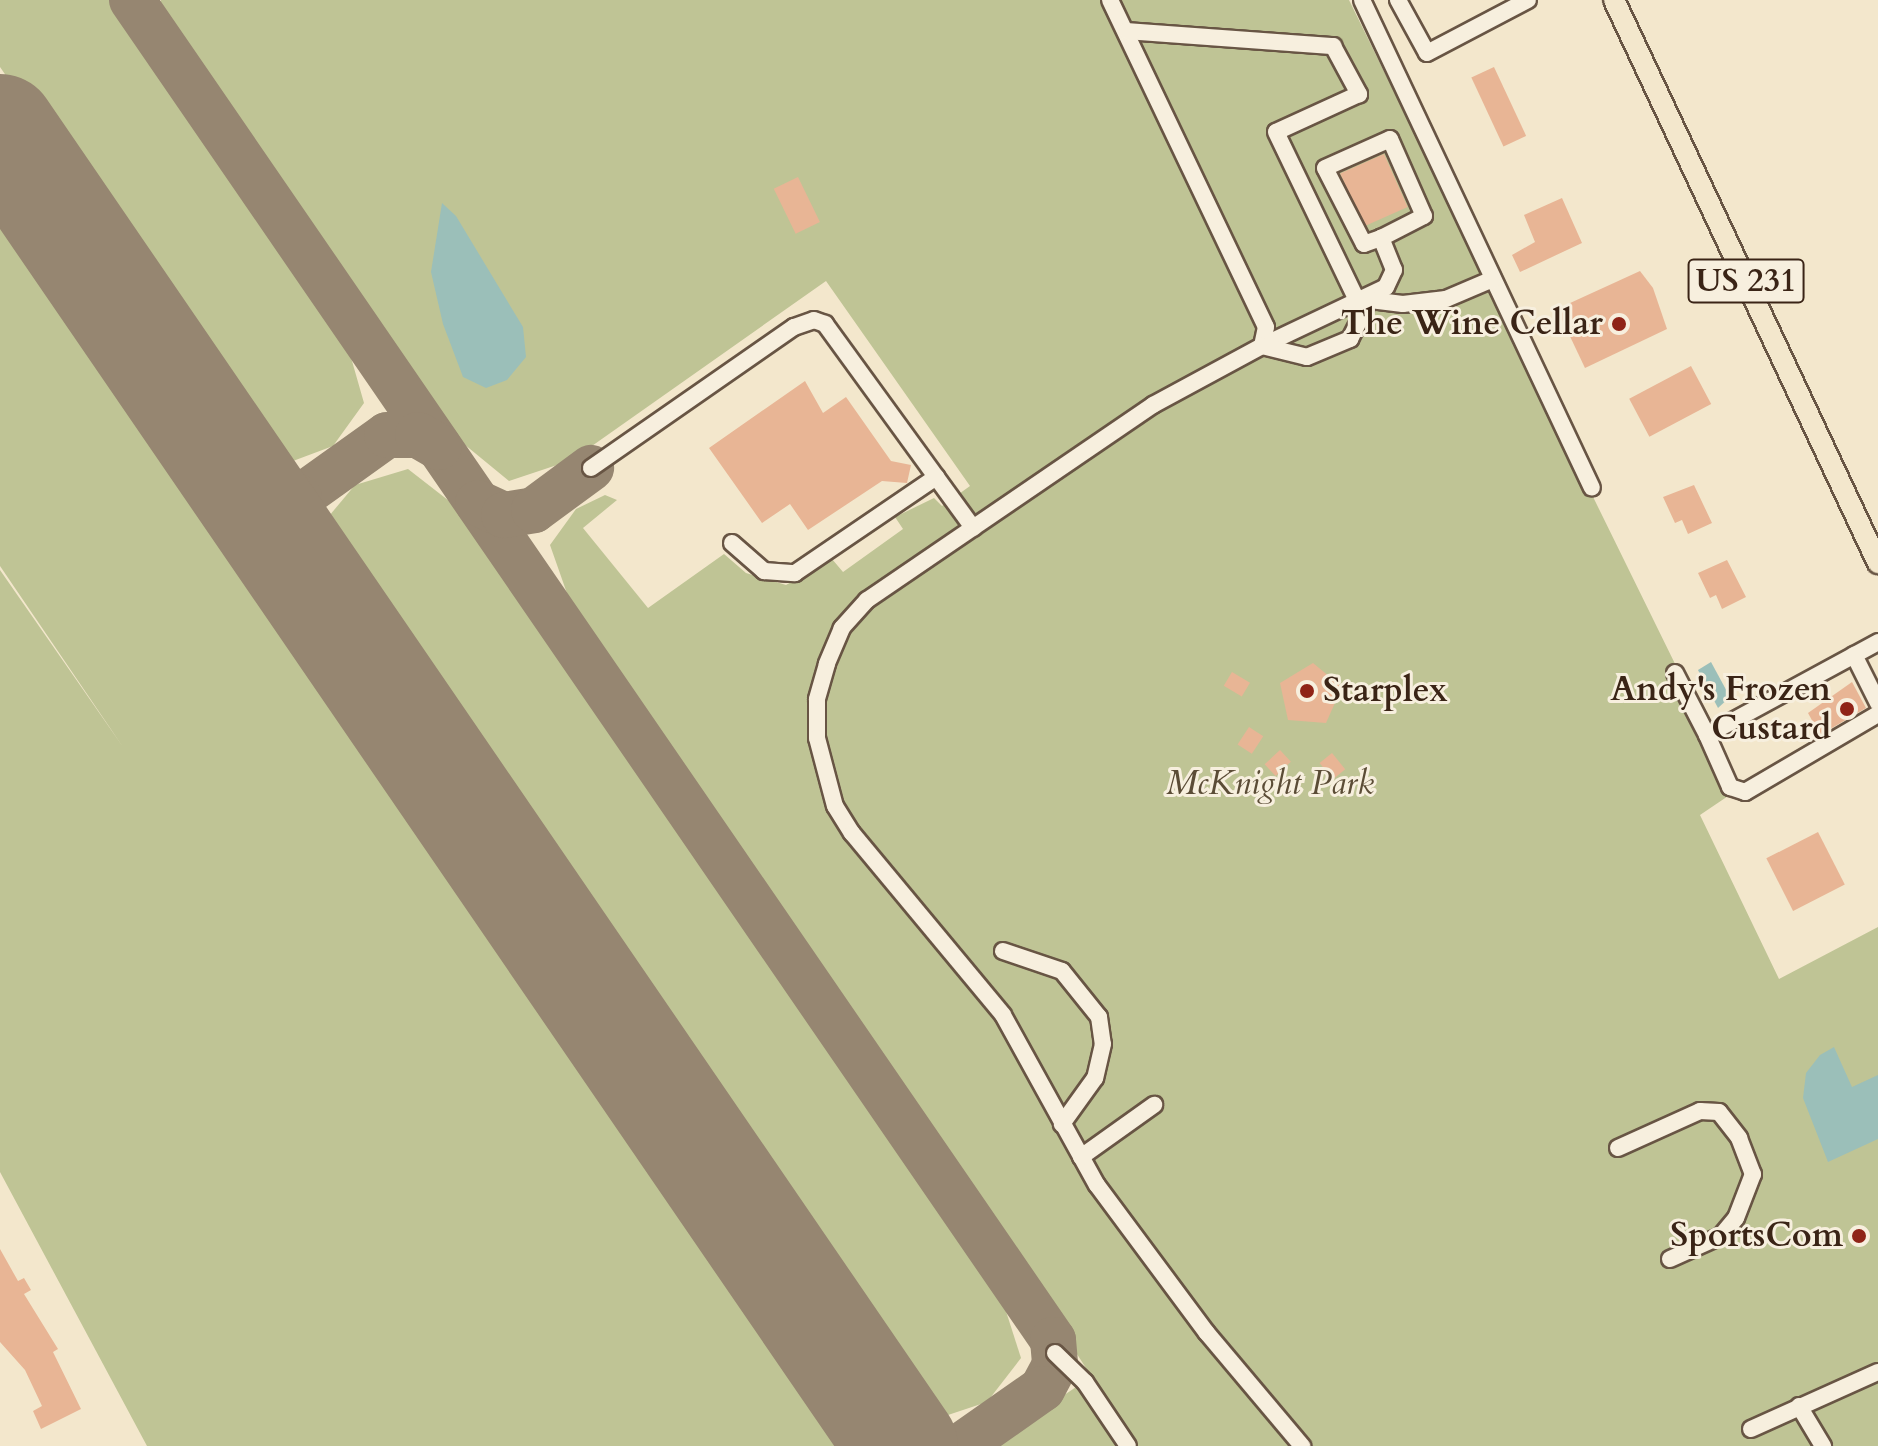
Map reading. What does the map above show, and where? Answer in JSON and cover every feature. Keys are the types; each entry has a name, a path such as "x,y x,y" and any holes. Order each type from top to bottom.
{"main road":[{"name":"US 231","path":"1614,0 1875,549"}],"lane":[{"path":"1110,0 1266,327 1262,346"},
{"path":"1362,0 1592,488"},
{"path":"1398,0 1427,53 1528,0"},
{"path":"1127,31 1333,46 1359,94 1276,132 1360,300 1360,325 1334,348 1307,357 1262,346"},
{"path":"1390,139 1424,216 1381,238 1364,244 1325,168 1390,139"},
{"path":"1302,1446 1207,1333 1081,1157 1003,1015 843,820 817,738 817,700 842,628 867,600 1153,405 1262,346 1386,287 1394,270 1381,238"},
{"path":"1360,300 1403,304 1446,299 1493,279"},
{"path":"591,468 794,327 814,320 825,324 973,528"},
{"path":"732,543 764,571 795,573 936,477"},
{"path":"1707,735 1878,642"},
{"path":"1854,655 1878,703"},
{"path":"1675,673 1730,787 1745,792 1878,714"},
{"path":"1003,951 1062,971 1099,1017 1103,1044 1095,1078 1062,1124"},
{"path":"1081,1157 1154,1105"},
{"path":"1618,1148 1700,1111 1719,1112 1745,1150 1753,1174 1748,1196 1721,1236 1670,1259"},
{"path":"1055,1353 1085,1382 1128,1446"},
{"path":"1751,1429 1878,1372"},
{"path":"1799,1406 1823,1446"}],"green space":[{"path":"0,0 111,0 261,227 237,177 342,326 364,403 333,446 277,467 0,67"},
{"name":"McKnight Park","path":"161,0 1349,0 1737,790 1700,815 1779,979 1878,927 1878,1446 1136,1446 1007,1245 576,619 550,545 576,509 605,495 617,500 583,528 648,608 724,554 746,573 786,585 832,559 843,572 903,529 895,517 934,498 942,506 970,486 826,281 572,460 509,481 442,426 160,19"},
{"path":"0,199 857,1446 147,1446 0,1172 0,570 123,747 0,566"},
{"path":"408,469 471,518 996,1280 1021,1358 987,1402 933,1420 319,528 355,485"},
{"path":"1079,1385 1120,1446 989,1446"}],"water":[{"path":"442,203 456,216 523,327 526,357 507,380 486,388 463,377 443,324 431,272"},
{"path":"1711,662 1730,697 1718,708 1698,670"},
{"path":"1834,1047 1852,1087 1878,1075 1878,1139 1828,1162 1803,1098 1806,1073 1820,1055"}],"building":[{"path":"1494,67 1526,136 1503,146 1471,78"},
{"path":"1384,154 1408,207 1364,227 1340,174"},
{"path":"798,177 820,222 796,234 774,189"},
{"path":"1562,198 1582,243 1520,272 1512,255 1535,242 1524,215"},
{"path":"1640,271 1653,288 1667,329 1585,368 1557,309"},
{"path":"1691,366 1711,404 1649,437 1629,399"},
{"path":"805,381 823,413 846,397 891,461 911,465 907,483 882,481 808,530 790,504 762,523 709,448"},
{"path":"1694,485 1712,523 1688,534 1682,520 1675,523 1663,497"},
{"path":"1727,560 1746,597 1722,609 1716,595 1710,598 1698,573"},
{"path":"1313,663 1342,687 1326,723 1288,720 1280,683"},
{"path":"1232,672 1250,683 1242,697 1224,686"},
{"path":"1852,682 1866,708 1820,735 1808,713"},
{"path":"1249,727 1263,736 1252,754 1238,745"},
{"path":"1280,750 1291,762 1276,776 1265,764"},
{"path":"1332,753 1345,769 1333,779 1320,763"},
{"path":"1818,832 1845,885 1793,911 1766,858"},
{"path":"0,1249 18,1281 24,1278 31,1290 24,1294 58,1349 53,1352 81,1409 41,1429 33,1411 42,1406 25,1370 0,1342"}],"taxiway":[{"path":"132,0 1053,1340 1055,1365 1042,1389 961,1446"},
{"path":"240,480 254,491 284,501 299,498 387,435 418,435 439,447"},
{"path":"478,503 504,515 534,510 591,468"},
{"path":"294,559 286,530 299,498"}],"runway":[{"path":"0,130 902,1446"}],"place":[{"name":"The Wine Cellar","path":"1619,324"},
{"name":"Starplex","path":"1307,691"},
{"name":"Andy's Frozen Custard","path":"1847,709"},
{"name":"SportsCom","path":"1859,1236"}]}
